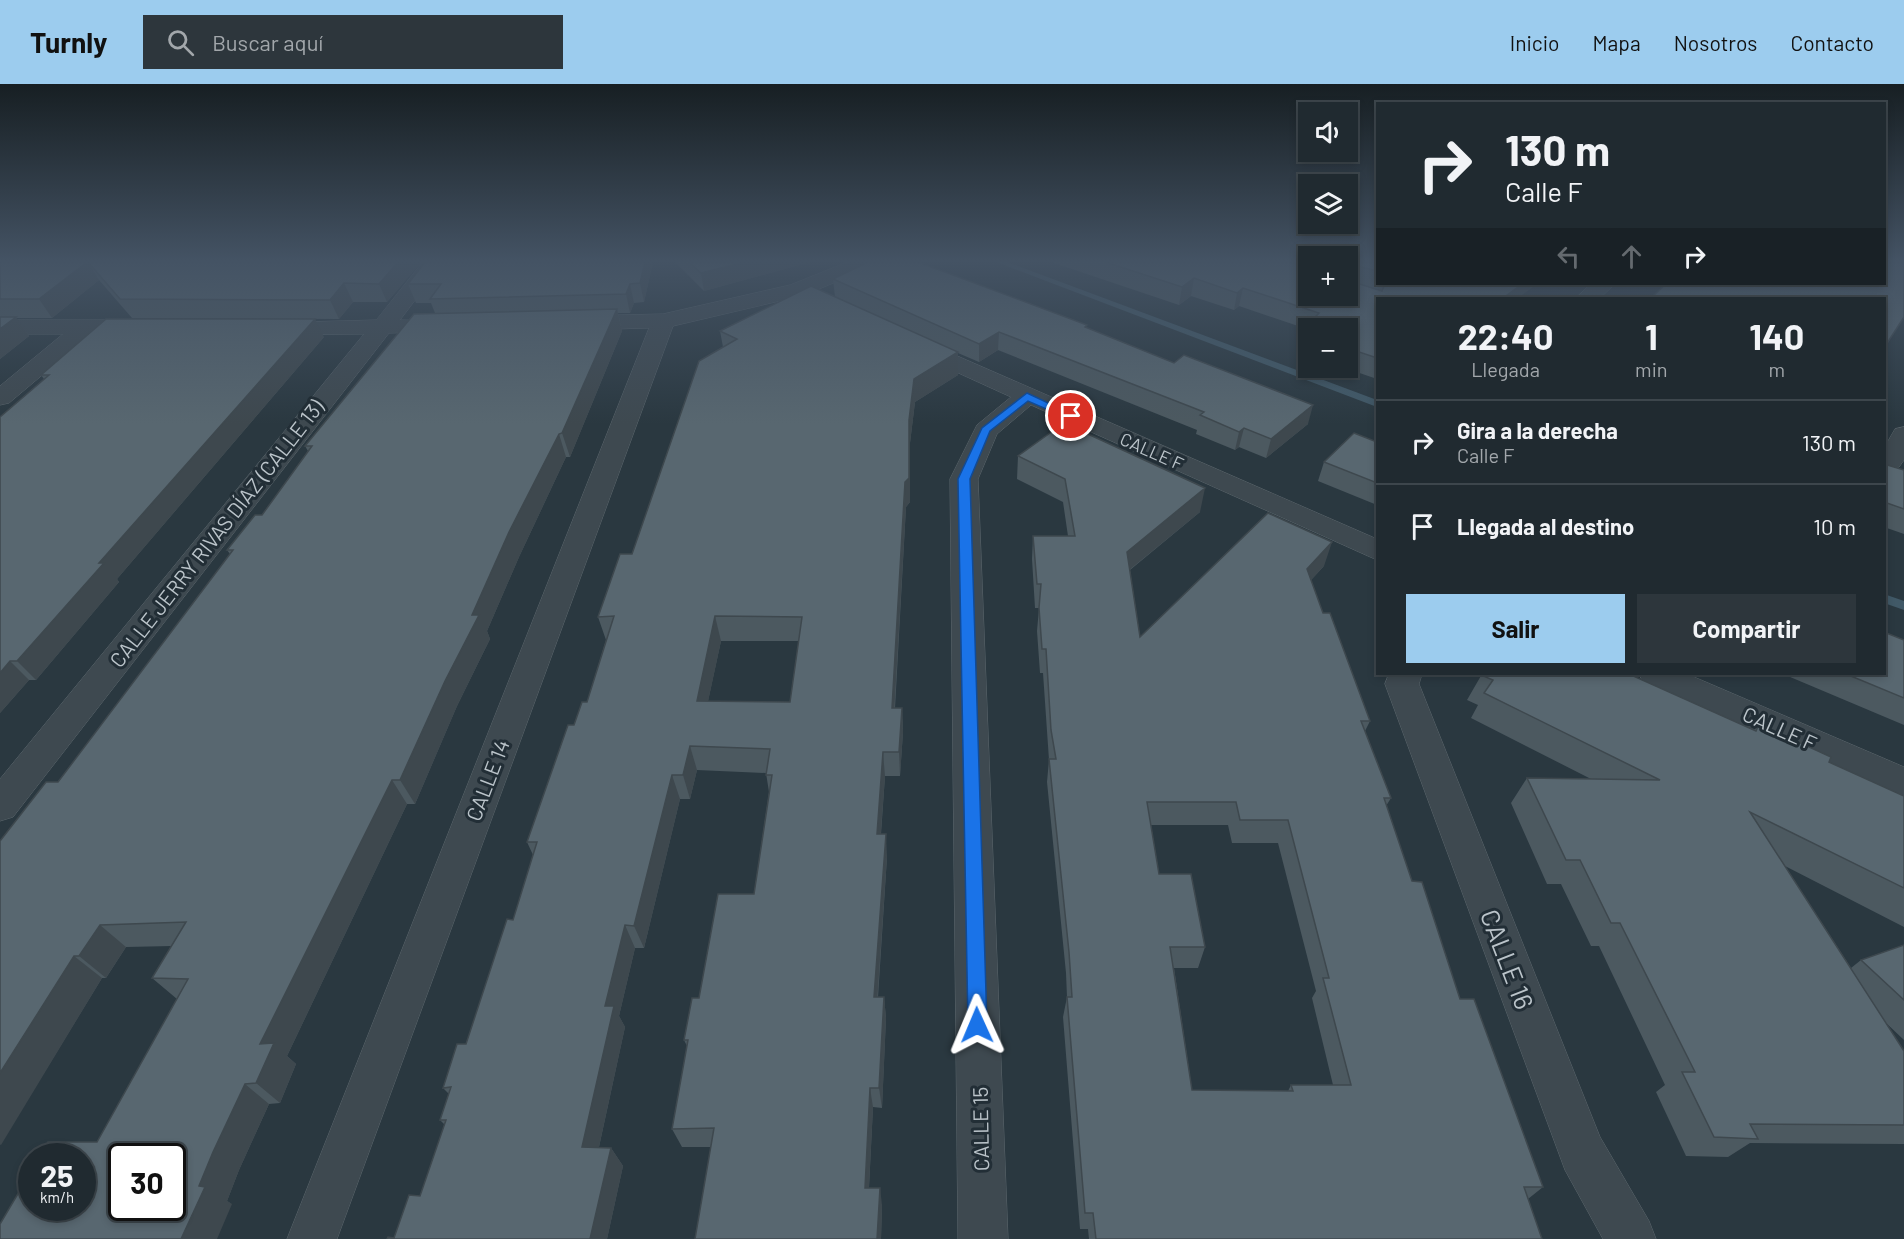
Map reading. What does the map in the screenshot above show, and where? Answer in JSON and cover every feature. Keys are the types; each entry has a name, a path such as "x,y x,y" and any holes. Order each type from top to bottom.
{"street":[{"name":"CALLE JERRY RIVAS DÍAZ (CALLE 13)","path":"0,806 389,316"},
{"path":"556,323 663,321 685,316"},
{"name":"CALLE 14","path":"312,1239 663,321"},
{"path":"250,327 474,326"},
{"path":"0,327 167,327"},
{"path":"0,399 85,327"},
{"name":"CALLE F","path":"891,334 1376,550"},
{"name":"CALLE 15","path":"983,1239 964,479 986,430 1027,396"},
{"path":"1893,462 1904,435"},
{"name":"CALLE 16","path":"1405,675 1402,684 1582,1153 1631,1239"},
{"name":"CALLE F","path":"1658,675 1904,783"}],"building":[{"path":"412,316 614,316 562,433 559,434 509,532 472,615 479,615 445,681 400,780 392,780 260,1044 274,1043 256,1083 245,1084 213,1152 199,1186 205,1187 181,1239 0,1239 0,1224 18,1194 18,1221 96,1221 96,1143 47,1143 97,1142 188,979 152,978 186,922 100,925 79,956 74,956 0,1073 0,841 46,782 58,782 233,550 227,550 255,515 262,515 312,446 305,446"},
{"path":"751,316 878,316 958,352 914,379 909,420 909,478 905,482 892,708 902,708 899,752 883,752 877,834 886,834 874,997 884,997 879,1088 870,1088 865,1188 880,1188 877,1239 695,1239 714,1128 672,1129 688,1040 684,1040 692,998 699,998 718,894 754,894 772,775 766,775 770,749 690,746 683,775 672,775 634,926 625,925 605,1006 614,1006 582,1147 611,1148 590,1239 387,1239 388,1237 394,1238 409,1195 420,1196 446,1120 440,1120 451,1087 443,1088 457,1044 466,1044 507,919 513,920 537,842 527,842 568,725 574,725 582,702 587,702 614,616 598,617 620,554 632,554 699,361 737,339 720,331","holes":["715,616 802,617 790,702 697,701"]},
{"path":"916,316 1063,316 1174,363 1184,355 1313,405 1271,439 1244,428 1239,432 1200,415 1204,412 999,332 979,344"},
{"path":"1316,316 1376,316 1376,358 1358,352 1358,318 1314,318"},
{"path":"1886,316 1904,317 1886,345"},
{"path":"0,317 16,317 0,329"},
{"path":"106,319 315,319 99,563 104,563 17,661 10,661 0,673 0,417 49,375 41,375"},
{"path":"1064,423 1205,488 1127,552 1140,637 1268,513 1332,542 1307,569 1323,613 1330,613 1370,721 1361,721 1391,798 1384,798 1412,881 1422,882 1460,999 1474,999 1543,1187 1524,1187 1542,1239 1096,1239 1093,1213 1085,1213 1067,997 1072,997 1069,952 1049,759 1056,759 1051,730 1046,649 1042,649 1039,608 1041,584 1037,584 1033,536 1075,536 1065,479 1018,456","holes":["1147,802 1236,802 1240,820 1288,820 1329,978 1323,978 1351,1085 1291,1085 1293,1091 1192,1090 1170,947 1205,947 1191,874 1159,874"]},
{"path":"1354,433 1376,442 1376,483 1324,462"},
{"path":"1886,465 1904,470 1904,509 1886,503"},
{"path":"1886,633 1904,640 1904,698 1848,675 1886,675"},
{"path":"1481,675 1631,675 1756,731 1759,724 1831,757 1829,762 1904,796 1904,888 1750,812 1904,1051 1904,1125 1750,1124 1758,1139 1714,1137 1682,1072 1695,1072 1620,923 1611,923 1580,860 1566,860 1527,778 1660,780 1484,693 1493,680"},
{"path":"1904,945 1904,1000 1861,960"}],"waterway":[{"path":"1143,316 1376,404"},
{"path":"1886,599 1904,606"}],"route":[{"path":"977,1025 964,479 986,430 1027,396 1071,416"}]}
